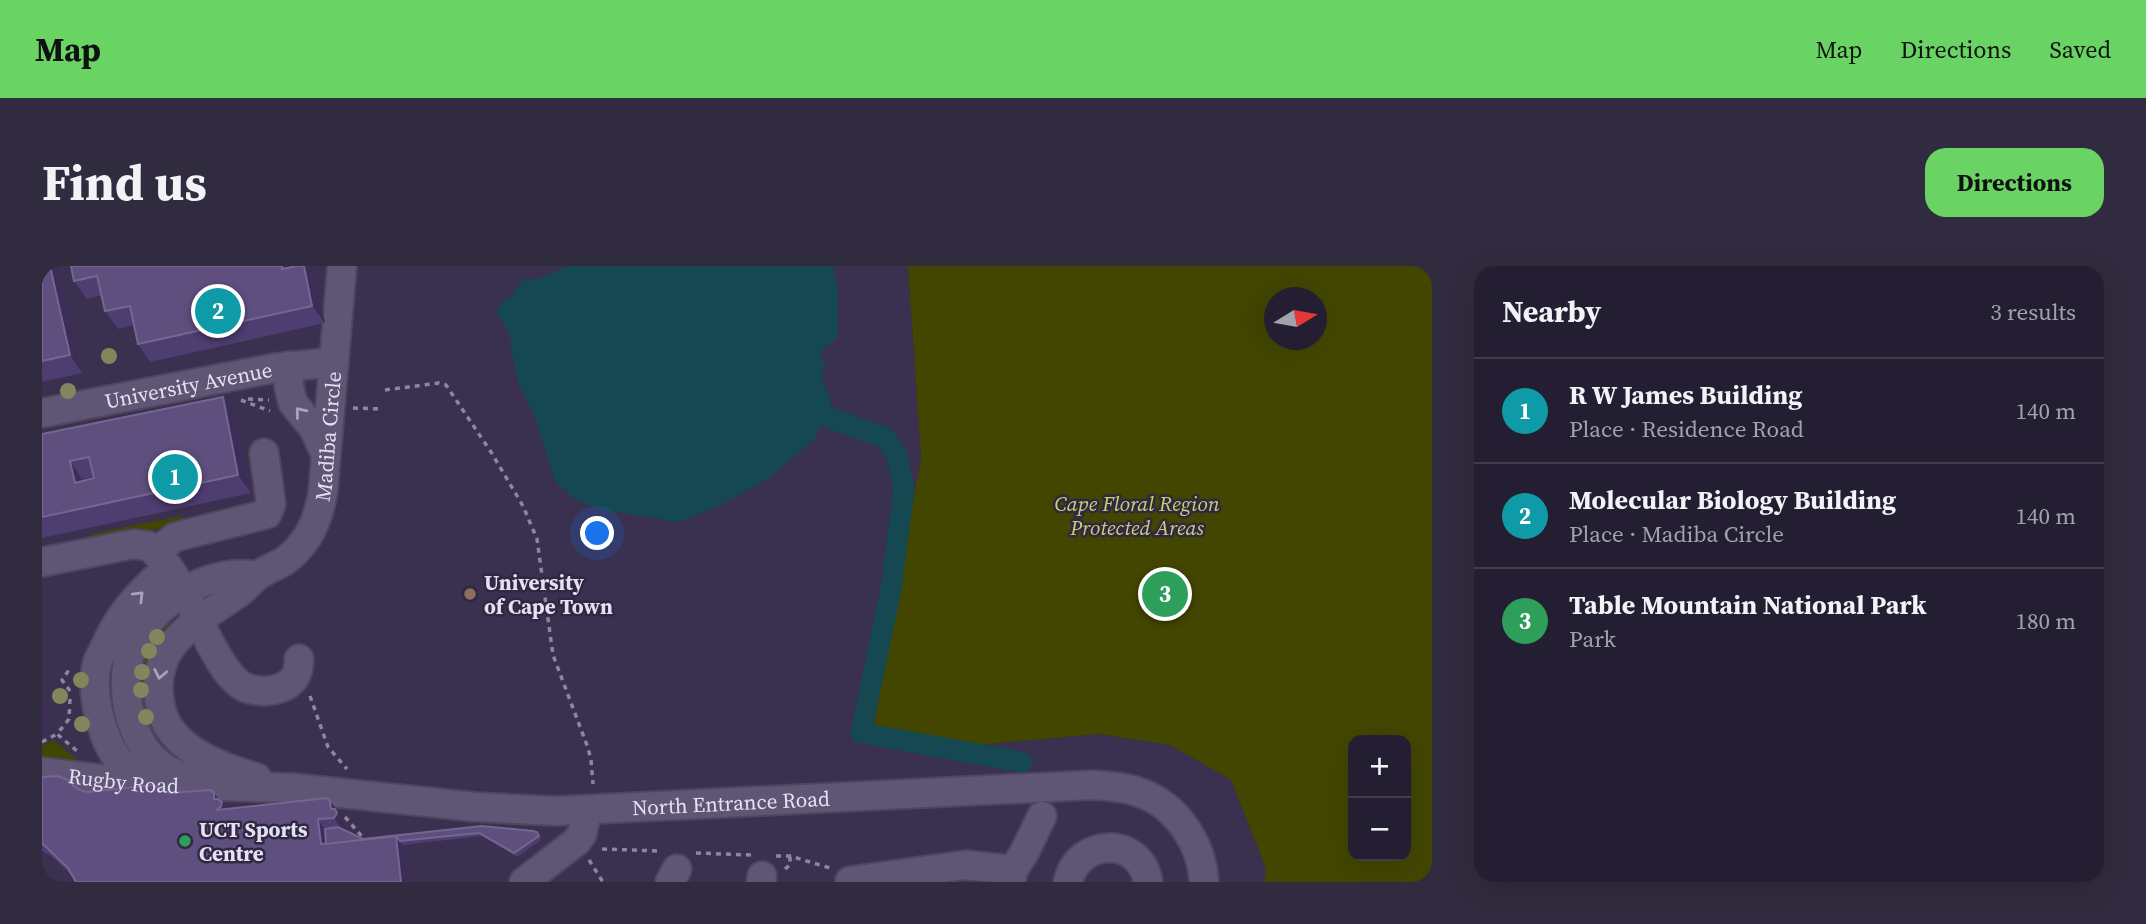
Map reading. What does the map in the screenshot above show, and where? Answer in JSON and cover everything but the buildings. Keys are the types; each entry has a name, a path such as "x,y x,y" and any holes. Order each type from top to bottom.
{"street":[{"name":"Madiba Circle","path":"256,576 236,574 180,587 166,580 154,580 121,615 97,664 96,695 103,730 116,757 149,773 162,749 166,724 158,690 160,668 167,653 178,637 198,620 242,591 256,576 284,562 306,539 314,526 323,492 342,266"},
{"name":"University Avenue","path":"42,413 288,366 334,362"},
{"path":"288,366 293,402 314,429 326,455"},
{"path":"156,552 175,537 267,514 271,504 264,453"},
{"path":"42,562 133,544 149,546 180,587 231,676 244,687 261,691 283,687 294,680 298,666"},
{"path":"166,724 190,748 214,763 293,788"},
{"name":"Rugby Road","path":"42,772 149,773 205,785"},
{"name":"North Entrance Road","path":"205,785 293,788 349,804 587,810 1092,785 1118,787 1142,793 1161,803 1181,821 1195,845 1204,871 1204,882"},
{"path":"524,882 577,841 582,834 587,810"},
{"path":"850,881 966,873 1012,876 1042,816"},
{"path":"1068,882 1073,867 1081,858 1091,851 1114,848 1135,857 1148,882"}],"path":[{"path":"384,390 439,383 446,385 523,506 541,556 553,654 591,760 593,788 587,810"},
{"path":"298,666 328,747 350,774 349,804 370,845"},
{"path":"42,742 57,734"},
{"path":"609,849 675,864 760,867 790,856 846,873 850,881"},
{"path":"586,856 603,882"}],"shaded area":[{"name":"University of Cape Town","path":"42,266 908,266 921,457 874,731 977,745 1099,734 1170,745 1231,780 1266,869 1264,882 42,882"},
{"path":"568,266 833,266 838,290 838,337 822,350 821,358 825,365 821,379 831,402 830,418 822,422 814,440 769,478 721,505 679,522 603,510 584,504 555,481 535,417 518,382 510,334 496,311 503,301 512,296 524,279 538,279"}],"green space":[{"name":"Cape Floral Region Protected Areas","path":"908,266 1432,266 1432,882 1264,882 1266,869 1231,780 1170,745 1099,734 977,745 873,731 921,457"},
{"path":"181,516 186,523 96,541 91,534"},
{"path":"171,617 156,727 146,734 136,704 143,647"},
{"path":"53,740 87,768 42,760 42,746"}],"waterway":[{"path":"830,418 884,437 897,455 904,490 891,589 861,733 1022,762"}],"place":[{"name":"Molecular Biology Building","path":"218,311"},
{"name":"R W James Building","path":"175,477"},
{"name":"University of Cape Town","path":"470,594"},
{"name":"Table Mountain National Park","path":"1165,594"},
{"name":"UCT Sports Centre","path":"185,841"}]}
